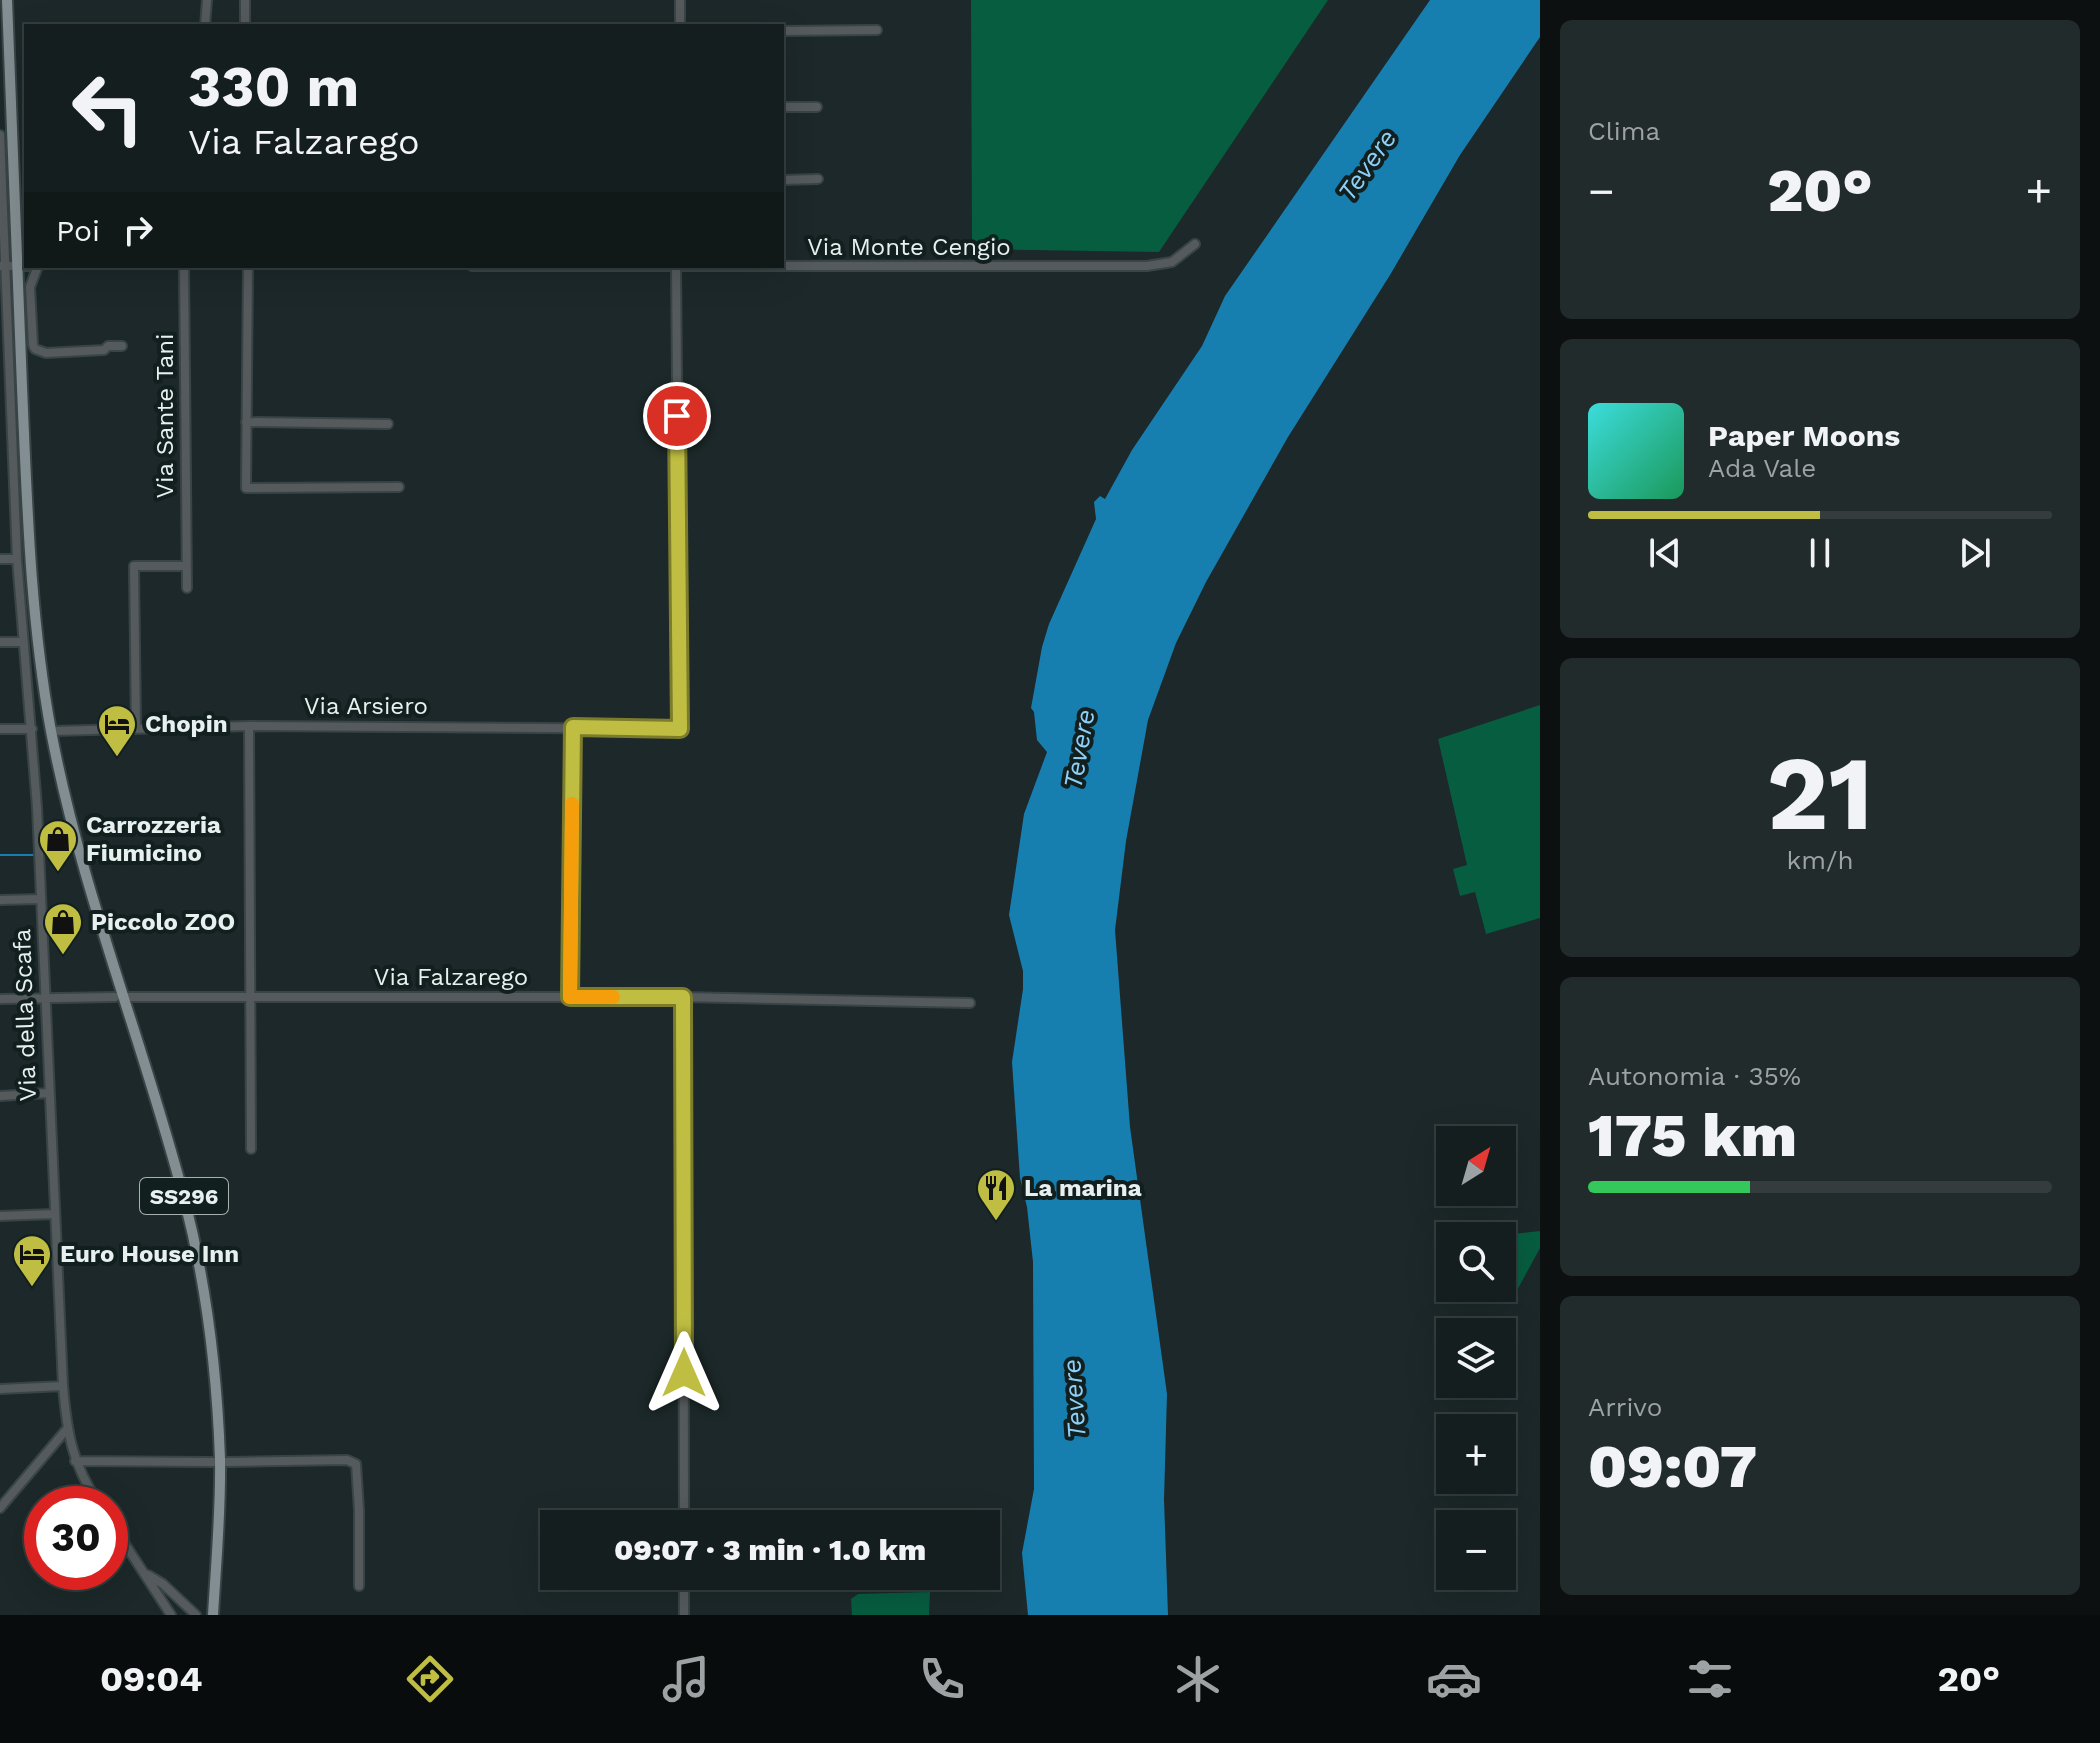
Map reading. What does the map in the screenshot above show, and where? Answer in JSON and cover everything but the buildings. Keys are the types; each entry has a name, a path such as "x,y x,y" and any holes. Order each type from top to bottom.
{"main road":[{"name":"SS296","path":"7,0 8,266 29,554 40,656 52,731 86,873 119,997 185,1200 202,1286 217,1401 220,1457 213,1615"}],"street":[{"path":"205,24 207,0"},
{"path":"245,0 245,24"},
{"path":"680,0 680,24"},
{"path":"784,31 877,30"},
{"path":"784,107 817,107"},
{"name":"Via della Scafa","path":"0,135 1,211 8,266 7,327 17,559 32,729 63,1386 66,1430 75,1461 89,1486"},
{"path":"784,180 818,179"},
{"name":"Via Monte Cengio","path":"784,266 1147,266 1172,262 1195,244"},
{"path":"38,268 30,287 35,349 46,353 122,346"},
{"name":"Via Sante Tani","path":"184,268 187,588"},
{"path":"248,268 246,488 399,487"},
{"name":"Via Arsiero","path":"52,731 249,726 680,729 676,268"},
{"path":"0,307 7,327"},
{"path":"246,422 388,424"},
{"path":"0,559 17,559"},
{"path":"136,729 134,566 186,566"},
{"path":"0,642 22,642"},
{"path":"249,726 251,1149"},
{"path":"570,997 573,727"},
{"path":"0,729 32,729"},
{"path":"0,900 41,899"},
{"name":"Via Falzarego","path":"0,999 250,995 683,997 970,1003"},
{"path":"683,997 684,1510"},
{"path":"0,1096 48,1093"},
{"path":"0,1216 54,1214"},
{"path":"0,1389 63,1386"},
{"path":"0,1508 66,1430"},
{"path":"227,1462 347,1460 356,1464 359,1586"},
{"path":"75,1461 213,1462"},
{"path":"128,1549 171,1615"},
{"path":"144,1573 163,1584 196,1615"},
{"path":"684,1590 684,1615"}],"green space":[{"path":"971,0 1328,0 1159,252 972,249"},
{"path":"1540,705 1540,918 1486,934 1475,892 1460,896 1453,869 1467,865 1438,739"},
{"path":"1540,1231 1540,1248 1516,1292 1516,1234"},
{"path":"930,1592 929,1615 852,1615 851,1599 858,1594"}],"water":[{"name":"Tevere","path":"1430,0 1540,0 1540,37 1460,155 1390,275 1288,437 1206,582 1176,643 1148,720 1126,841 1115,930 1130,1127 1167,1394 1164,1499 1168,1615 1028,1615 1022,1553 1034,1489 1033,1262 1027,1207 1020,1178 1012,1062 1023,971 1009,915 1024,814 1047,752 1037,740 1031,708 1042,647 1049,624 1096,519 1094,502 1100,496 1105,499 1132,450 1202,346 1225,296"}],"waterway":[{"path":"0,855 33,855"}],"slow traffic":[{"path":"572,804 570,997 613,997"}],"place":[{"name":"Chopin","path":"117,758"},
{"name":"Carrozzeria Fiumicino","path":"58,873"},
{"name":"Piccolo ZOO","path":"63,956"},
{"name":"La marina","path":"996,1222"},
{"name":"Euro House Inn","path":"32,1288"}],"route":[{"path":"677,416 680,729 573,727 570,997 683,997 684,1373"}]}
